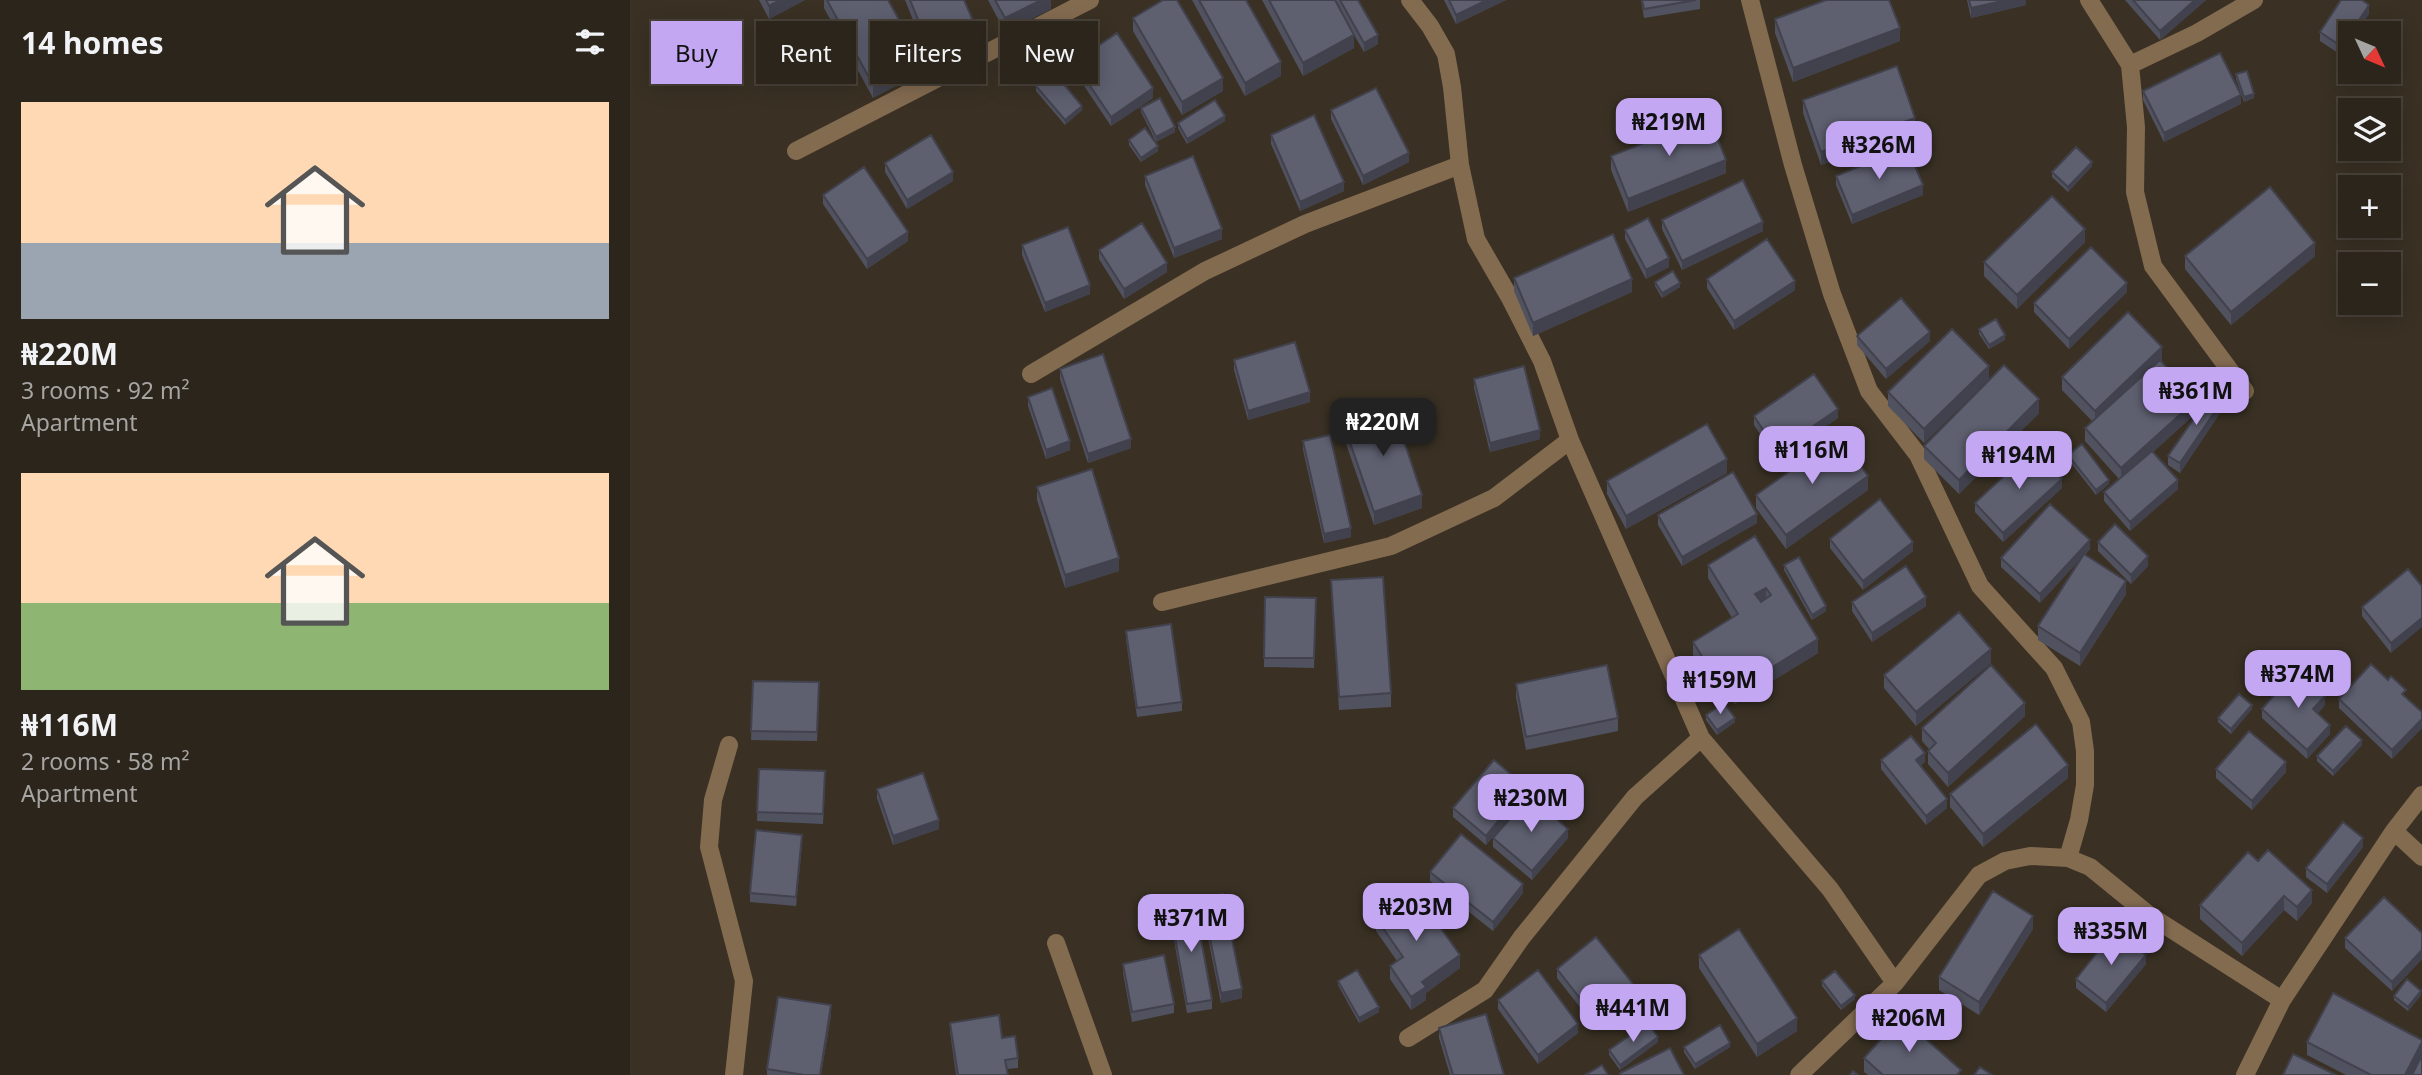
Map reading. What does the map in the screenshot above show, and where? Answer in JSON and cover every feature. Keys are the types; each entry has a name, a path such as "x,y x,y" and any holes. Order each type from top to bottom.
{"street":[{"path":"796,152 1090,0"},
{"path":"1410,0 1430,26 1446,54 1460,164 1476,239 1542,361 1570,440 1700,738 1830,889 1895,983"},
{"path":"1750,0 1793,165 1832,294 1869,391 1918,455 1980,586 2054,668 2081,722 2085,751 2085,785 2068,858"},
{"path":"2089,0 2130,65 2136,127 2134,192 2153,267 2245,391"},
{"path":"2130,65 2197,33 2254,0"},
{"path":"1031,374 1205,271 1305,224 1460,164"},
{"path":"1163,602 1391,546 1494,498 1570,440"},
{"path":"1408,1038 1485,990 1522,937 1635,797 1700,738"},
{"path":"729,745 713,800 709,847 744,981 734,1075"},
{"path":"2245,1075 2282,1000 2394,831 2422,795"},
{"path":"2394,831 2422,857"},
{"path":"1799,1075 1895,983 1979,875 2006,861 2030,856 2068,858 2090,867 2149,915 2282,1000"},
{"path":"1056,943 1103,1075"}],"building":[{"path":"766,0 780,0 769,6"},
{"path":"827,0 888,0 900,21 870,21 870,79 856,54 856,21 838,21"},
{"path":"910,0 964,0 973,21 919,21"},
{"path":"995,0 1041,0 1005,18"},
{"path":"1163,0 1177,0 1223,78 1182,102 1133,18"},
{"path":"1199,0 1246,0 1281,62 1245,83"},
{"path":"1269,0 1335,0 1354,35 1303,63"},
{"path":"1340,0 1358,0 1378,35 1364,43"},
{"path":"1449,0 1487,0 1456,15"},
{"path":"1642,0 1696,0 1644,9"},
{"path":"1826,0 1889,0 1900,28 1793,68 1775,19"},
{"path":"1969,0 2007,0 1971,8"},
{"path":"2133,0 2195,0 2160,31"},
{"path":"2341,0 2362,0 2369,5 2359,21 2338,21 2338,44 2320,32"},
{"path":"1117,33 1153,88 1111,117 1089,84 1098,84 1098,46"},
{"path":"2220,53 2241,95 2164,133 2143,91"},
{"path":"1897,66 1915,118 1821,152 1803,100"},
{"path":"2247,71 2254,94 2244,97 2236,74"},
{"path":"1064,84 1082,106 1065,120 1036,86"},
{"path":"1376,88 1409,153 1363,176 1331,110"},
{"path":"1160,98 1175,127 1156,137 1141,108"},
{"path":"1215,100 1225,116 1187,139 1178,123"},
{"path":"1314,115 1344,182 1300,202 1271,135"},
{"path":"1709,117 1726,160 1628,199 1611,156"},
{"path":"1145,128 1158,146 1141,158 1129,140"},
{"path":"931,135 953,172 907,200 885,163"},
{"path":"1907,147 1923,185 1852,215 1836,176"},
{"path":"2076,147 2092,162 2068,187 2052,172"},
{"path":"1193,156 1222,229 1174,248 1145,176"},
{"path":"864,167 908,232 867,259 823,195"},
{"path":"1743,180 1763,222 1682,261 1662,220"},
{"path":"2270,187 2315,243 2231,312 2185,256"},
{"path":"2052,196 2085,229 2017,295 1984,262"},
{"path":"1648,218 1669,258 1646,270 1625,230"},
{"path":"1142,223 1167,263 1124,289 1099,250"},
{"path":"1068,227 1090,285 1045,303 1022,245"},
{"path":"1613,234 1632,279 1533,323 1514,278"},
{"path":"1767,239 1795,281 1734,321 1707,279"},
{"path":"2091,247 2127,283 2069,339 2034,303"},
{"path":"1673,271 1680,283 1662,293 1655,282"},
{"path":"1901,298 1930,332 1886,369 1857,336"},
{"path":"2128,312 2162,347 2095,411 2062,377"},
{"path":"1996,319 2005,335 1989,345 1979,329"},
{"path":"1952,329 1989,366 1924,429 1888,392"},
{"path":"1295,342 1310,392 1248,411 1234,360"},
{"path":"1103,354 1131,439 1088,454 1060,369"},
{"path":"2160,360 2196,400 2121,468 2085,428"},
{"path":"2004,365 2039,399 1959,480 1924,446"},
{"path":"1524,366 1540,430 1490,443 1474,379"},
{"path":"1814,374 1838,409 1777,451 1754,416"},
{"path":"1052,388 1070,441 1046,450 1028,397"},
{"path":"2213,391 2224,398 2180,463 2168,456"},
{"path":"1392,405 1422,495 1374,512 1343,422"},
{"path":"1707,424 1727,459 1626,516 1607,481"},
{"path":"1330,435 1351,528 1324,534 1303,441"},
{"path":"1839,436 1868,476 1786,535 1756,495"},
{"path":"2082,444 2109,480 2096,490 2068,455"},
{"path":"2034,448 2062,479 2003,533 1975,503"},
{"path":"2152,451 2178,480 2130,522 2104,492"},
{"path":"1092,469 1119,558 1065,575 1037,487"},
{"path":"1733,472 1757,514 1682,557 1658,515"},
{"path":"1880,499 1913,542 1863,581 1830,539"},
{"path":"2050,504 2090,540 2040,594 2001,558"},
{"path":"2115,524 2148,556 2131,575 2098,542"},
{"path":"1755,536 1818,639 1735,690 1725,675 1717,680 1693,642 1738,614 1708,565","holes":["1766,588 1771,595 1761,602 1755,594"]},
{"path":"2084,554 2126,581 2080,653 2038,626"},
{"path":"1799,557 1826,606 1812,615 1784,565"},
{"path":"1906,566 1926,597 1872,633 1852,602"},
{"path":"2408,569 2422,586 2422,618 2391,643 2362,607"},
{"path":"1383,577 1391,693 1339,697 1331,580"},
{"path":"1265,597 1316,598 1314,658 1264,658"},
{"path":"1959,612 1991,649 1916,712 1884,675"},
{"path":"1171,624 1182,702 1137,708 1126,631"},
{"path":"2268,658 2280,669 2263,687 2251,675"},
{"path":"2371,664 2388,680 2391,676 2406,690 2402,694 2422,712 2422,719 2392,750 2339,699"},
{"path":"1607,665 1618,718 1526,737 1516,684"},
{"path":"1991,665 2025,703 1948,773 1928,751 1936,743 1922,728"},
{"path":"2296,670 2325,696 2313,709 2330,725 2307,750 2262,709"},
{"path":"753,681 819,682 817,732 751,731"},
{"path":"2239,694 2252,705 2231,729 2218,718"},
{"path":"1724,703 1735,718 1717,730 1706,715"},
{"path":"2036,724 2068,765 1983,834 1950,794"},
{"path":"2346,726 2362,740 2333,771 2317,756"},
{"path":"2249,731 2286,762 2252,801 2216,769"},
{"path":"1911,736 1925,753 1916,760 1947,799 1926,816 1881,760"},
{"path":"1494,760 1526,787 1486,836 1453,808"},
{"path":"759,769 825,771 823,814 757,812"},
{"path":"923,773 939,820 893,836 877,789"},
{"path":"1530,796 1568,829 1532,871 1493,838"},
{"path":"2343,822 2363,838 2327,884 2306,868"},
{"path":"756,830 802,835 796,897 750,893"},
{"path":"1461,834 1523,884 1493,922 1430,872"},
{"path":"2268,850 2312,890 2297,907 2284,896 2242,943 2200,905 2248,852 2258,861"},
{"path":"1414,891 1460,955 1422,982 1426,987 1411,997 1390,966 1403,957 1376,918"},
{"path":"1993,891 2033,916 1979,1002 1939,977"},
{"path":"1223,894 1242,989 1221,993 1202,899"},
{"path":"2384,897 2422,933 2422,950 2392,982 2345,938"},
{"path":"1195,905 1212,1000 1187,1004 1170,909"},
{"path":"1739,929 1797,1018 1757,1044 1699,955"},
{"path":"2115,930 2146,955 2106,1003 2076,979"},
{"path":"1596,937 1633,984 1594,1016 1557,969"},
{"path":"1164,955 1174,1004 1132,1012 1123,964"},
{"path":"1357,970 1379,1007 1359,1018 1338,981"},
{"path":"1538,970 1578,1024 1538,1055 1498,1000"},
{"path":"1835,971 1855,995 1841,1006 1822,981"},
{"path":"2407,979 2421,991 2408,1007 2394,996"},
{"path":"2333,993 2422,1040 2405,1075 2371,1075 2307,1042"},
{"path":"778,997 831,1005 820,1075 767,1069"},
{"path":"1486,1014 1504,1075 1453,1075 1439,1028"},
{"path":"999,1015 1002,1038 1015,1036 1018,1058 1005,1060 1008,1075 958,1075 950,1023"},
{"path":"1901,1017 1961,1070 1957,1075 1883,1075 1864,1058"},
{"path":"1648,1023 1658,1037 1620,1065 1609,1050"},
{"path":"1720,1025 1730,1043 1695,1064 1684,1047"},
{"path":"1670,1048 1684,1075 1621,1075 1620,1073"},
{"path":"2293,1054 2336,1075 2283,1075"},
{"path":"2421,1057 2422,1075 2412,1075"},
{"path":"1602,1065 1608,1075 1585,1075"},
{"path":"1980,1067 1992,1075 1974,1075"}]}
